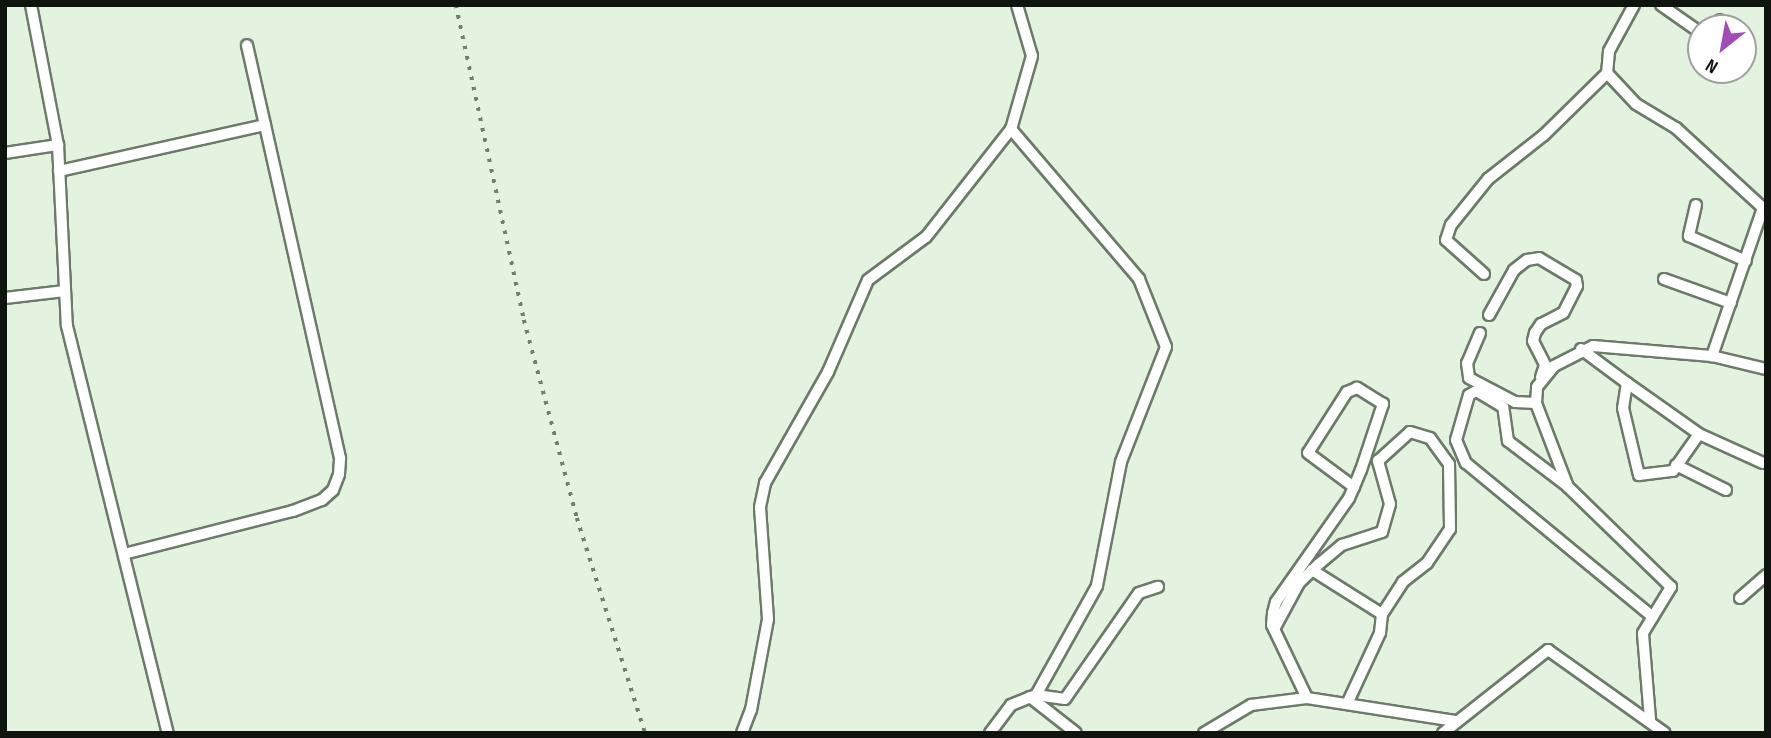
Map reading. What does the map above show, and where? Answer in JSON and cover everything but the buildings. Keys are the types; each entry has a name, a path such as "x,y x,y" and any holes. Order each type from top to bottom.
{"street":[{"path":"31,5 58,145 67,326 168,733"},
{"path":"742,733 751,710 768,618 760,507 765,483 828,372 868,280 926,237 1011,129 1032,56 1017,5"},
{"path":"1483,274 1446,240 1451,225 1488,179 1544,135 1607,73 1609,51 1634,5"},
{"path":"1661,5 1687,23"},
{"path":"124,554 293,511 321,500 333,490 340,474 340,458 247,45"},
{"path":"1607,73 1636,104 1676,128 1765,204 1713,356"},
{"path":"59,171 265,125"},
{"path":"1011,129 1139,279 1166,347 1121,462 1097,586 1033,696"},
{"path":"5,153 58,145"},
{"path":"1696,205 1689,236 1746,261"},
{"path":"1489,315 1514,270 1527,261 1539,258 1576,280 1577,286 1563,313 1541,324 1535,333 1534,341 1545,365 1536,403 1568,487"},
{"path":"1664,279 1731,303"},
{"path":"5,298 65,291"},
{"path":"1480,333 1467,363 1469,378 1515,402 1536,403"},
{"path":"1541,377 1581,349 1607,345 1713,356 1766,369"},
{"path":"1581,349 1699,434 1763,463"},
{"path":"1627,383 1623,408 1639,475 1660,475 1676,465 1699,434"},
{"path":"1307,698 1274,629 1276,603 1354,487 1382,404 1357,388 1347,392 1308,453 1354,487"},
{"path":"1650,719 1642,642 1653,617 1670,593 1667,578 1568,487 1508,441 1503,407 1476,391 1469,395 1457,440 1466,463 1653,617"},
{"path":"1274,629 1299,583 1312,570 1342,545 1382,532 1390,504 1378,461 1396,440 1410,432 1420,432 1442,450 1449,464 1450,529 1427,563 1403,582 1382,614 1380,633 1347,704"},
{"path":"1676,465 1726,490"},
{"path":"1312,570 1382,614"},
{"path":"1740,598 1766,575"},
{"path":"990,733 1011,705 1033,696 1065,699 1139,593 1158,587"},
{"path":"1444,733 1455,721 1548,650 1650,719 1665,733"},
{"path":"1033,696 1076,733"},
{"path":"1204,733 1251,705 1307,698 1455,721"}],"railway":[{"path":"456,5 524,320 577,518 645,733"}]}
